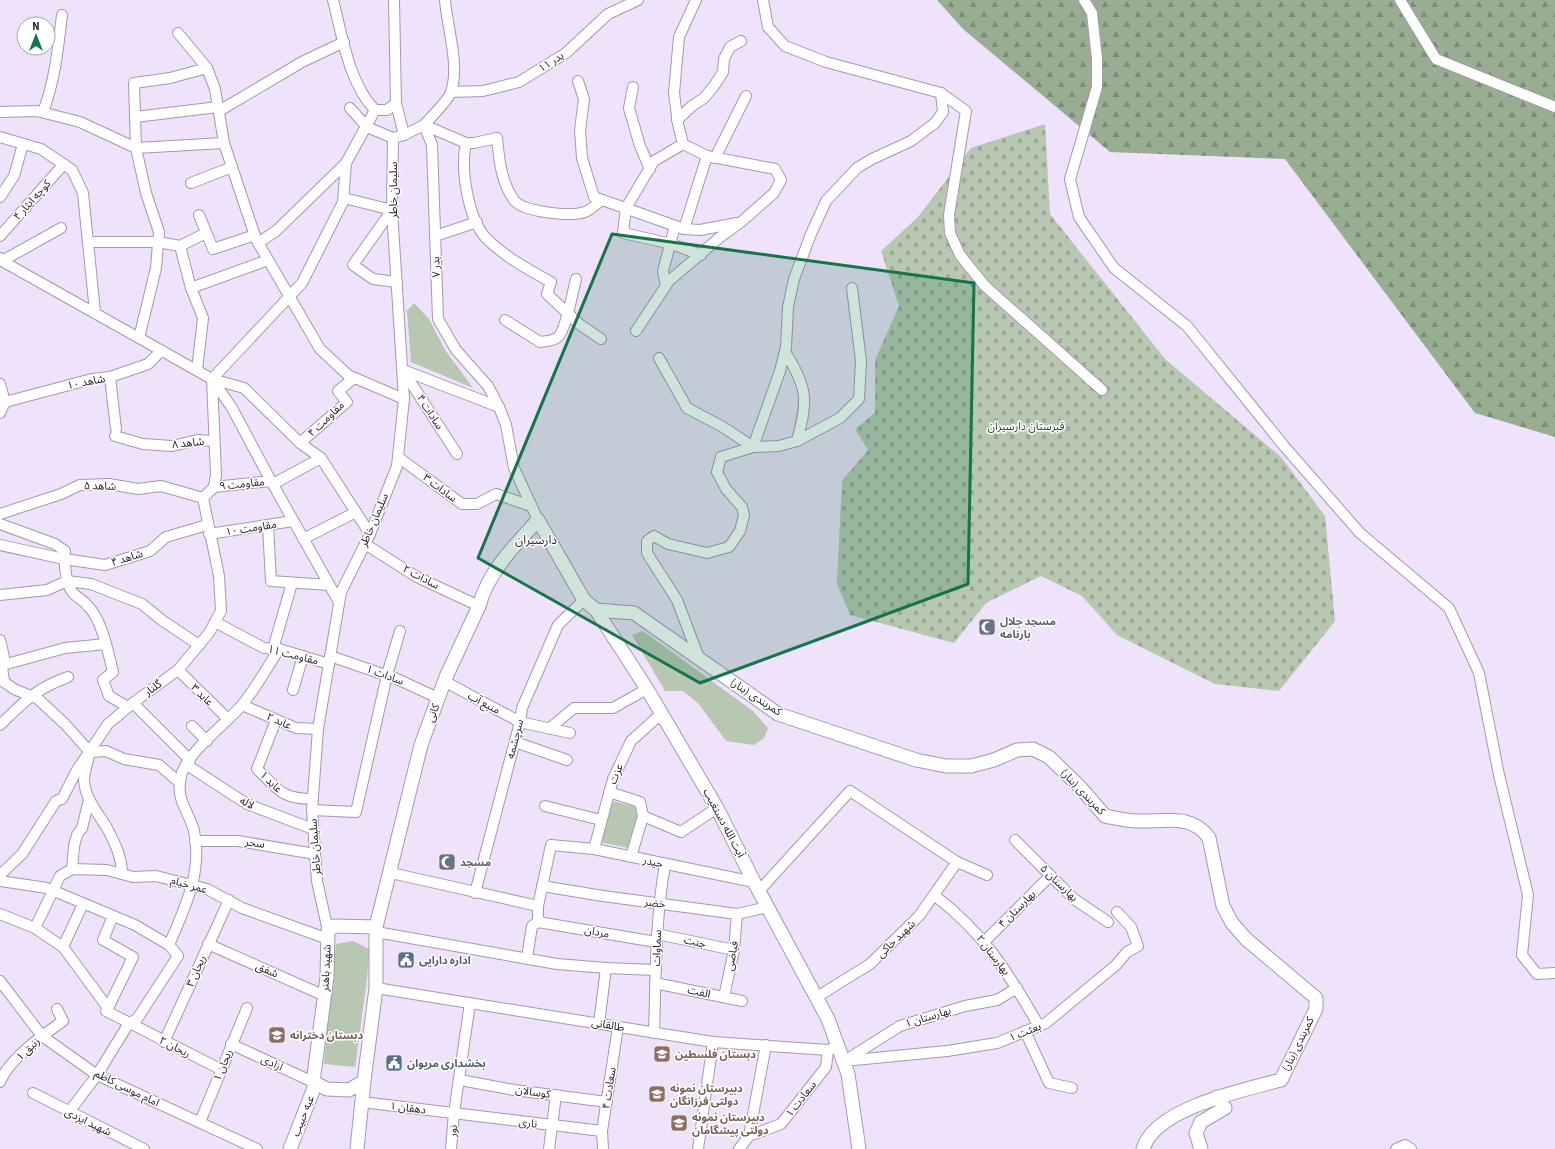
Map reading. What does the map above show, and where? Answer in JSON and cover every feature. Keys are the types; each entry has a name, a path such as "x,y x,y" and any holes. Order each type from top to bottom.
{"street":[{"path":"332,0 355,80 367,102 375,110 387,110 396,103"},
{"path":"394,0 396,103 404,135"},
{"path":"350,108 367,127 393,138 404,135 424,125 451,92 454,67 445,0"},
{"name":"بدر ۱۱","path":"451,92 463,93 483,91 519,82 566,53 608,14 638,0"},
{"path":"683,144 674,93 679,37 696,0"},
{"path":"763,0 768,27 785,46 826,62 941,93 966,111 949,214 950,234 960,255 985,286 1102,390"},
{"path":"1084,0 1092,13 1097,59 1097,86 1070,179 1079,217 1114,268 1186,326 1284,446 1360,533 1449,608 1479,673 1499,775 1528,895 1522,955 1537,974 1555,973"},
{"path":"1400,0 1436,59 1555,107"},
{"path":"43,112 51,90 62,15"},
{"path":"178,33 207,68 215,89 224,143 256,239 288,298 320,349 348,375 404,399"},
{"path":"678,120 692,106 704,98 714,86 723,72 724,60 730,47 741,41"},
{"path":"135,117 218,109 302,62 344,42"},
{"path":"139,338 156,268 159,232 146,193 136,148 134,83 170,78 207,68"},
{"path":"578,81 584,99 580,130 582,158 594,197 680,227 700,230 741,222"},
{"path":"633,87 629,108 640,146 650,169"},
{"path":"753,447 780,371 785,352 788,307 794,279 811,234 826,201 857,168 872,159 911,141 935,123 943,112 941,93"},
{"path":"666,285 663,271 672,244 711,157 746,96"},
{"path":"199,215 213,249 256,239 276,231 346,163 375,110"},
{"path":"0,112 43,112 80,122 136,148 224,143"},
{"path":"424,125 466,143 474,143 496,138 504,182 515,201 532,209 557,215 585,212 602,200"},
{"name":"بدر ۷","path":"424,125 432,145 438,319 456,350 488,386 499,406 506,425 514,468 538,520"},
{"path":"0,137 40,149 72,170 83,193 95,312"},
{"name":"سلیمان خاطر","path":"328,935 317,881 312,810 318,729 341,592 370,534 397,466 404,399 392,210 393,138"},
{"path":"466,143 463,169 477,222 487,238 522,266 550,282 547,294 568,314 601,339"},
{"path":"0,197 14,176 23,144"},
{"path":"683,144 654,161 626,208 623,232 672,244 701,255"},
{"path":"636,331 666,285 719,238 741,222 774,193 781,180 775,169 711,157 683,144"},
{"path":"203,498 214,487 216,476 212,379 302,283 344,198 346,163"},
{"name":"کوچه ایثار ۴","path":"0,236 64,164"},
{"path":"191,184 232,167"},
{"path":"344,198 392,210 353,265 374,280 397,282"},
{"path":"435,236 477,222"},
{"path":"1,260 61,228"},
{"path":"89,242 158,242 180,246 206,233"},
{"path":"180,246 191,288 203,318 197,370"},
{"path":"1,260 212,379 244,388 300,443 321,458 370,534"},
{"path":"191,288 268,260"},
{"path":"505,320 540,342 555,339 560,336 568,314 576,279"},
{"path":"698,658 678,600 647,552 647,541 654,536 668,544 707,553 730,547 740,531 744,515 742,507 726,488 717,472 721,457 753,447 779,446 797,441 840,418 859,399 862,362 852,288"},
{"name":"شاهد ۱۰","path":"5,402 92,379 110,377 148,364 161,351"},
{"path":"785,352 797,370 805,391 803,419 797,441"},
{"path":"659,358 687,408 723,427 753,447"},
{"path":"403,370 499,406"},
{"name":"سادات ۴","path":"403,370 457,454"},
{"name":"شاهد ۸","path":"110,377 115,433 143,444 172,446 197,440 214,441"},
{"name":"مقاومت ۴","path":"300,443 347,402 338,391 354,378"},
{"path":"212,379 232,408 339,602"},
{"path":"0,384 5,402 0,413"},
{"name":"سادات ۳","path":"398,457 462,504 477,504 496,494 531,506"},
{"path":"272,483 321,458"},
{"name":"مقاومت ۹","path":"214,487 272,483"},
{"name":"شاهد ۵","path":"0,514 61,494 80,485 109,484 138,489 161,486 203,498"},
{"name":"گلنار","path":"0,875 22,854 56,801 62,799 77,770 108,724 130,705 178,670 209,633 221,611 219,576 208,530 203,498"},
{"path":"303,538 356,512"},
{"name":"آیت الله دستغیب","path":"538,520 584,600 596,610 662,714 717,808 756,886 817,997 834,1048 844,1061 848,1074 859,1149"},
{"name":"کانی","path":"376,929 422,744 444,682 479,606 482,594 506,555 538,520"},
{"name":"مقاومت ۱۰","path":"208,530 268,525 293,521"},
{"path":"0,524 55,544 65,551 64,559 67,581 71,592 88,606 96,617 106,644 64,648 3,665"},
{"path":"268,525 270,582 329,585"},
{"name":"شاهد ۴","path":"0,545 64,559 105,565 150,551 166,537 208,530"},
{"name":"سادات ۲","path":"365,544 417,577 479,606"},
{"path":"0,596 47,590 67,581 91,584 142,604 163,621 199,645"},
{"path":"169,945 192,885 197,860 193,830 182,804 179,790 181,775 188,762 207,740 242,705 276,649 292,583"},
{"name":"سرچشمه","path":"475,893 515,742 522,708 558,625 584,600"},
{"name":"کمربندی (بنار)","path":"596,610 634,613 778,714 916,760 946,766 971,766 994,760 1017,750 1033,749 1049,757 1080,787 1105,816 1137,821 1175,820 1191,822 1203,829 1209,838 1223,906 1232,923 1246,939 1316,998 1316,1009 1281,1080 1217,1097 1165,1121 1147,1141 1143,1149"},
{"name":"مقاومت ۱۱","path":"215,622 264,648 330,660"},
{"path":"312,810 356,812 387,675 400,630"},
{"path":"0,640 4,657 2,681 38,699 65,724 90,752"},
{"name":"لاله","path":"106,644 113,672 103,680 109,696 130,705 188,762 247,804 313,829"},
{"path":"293,690 303,656"},
{"name":"سادات ۱","path":"330,660 387,675 438,698"},
{"name":"عابد ۳","path":"178,670 228,719"},
{"path":"0,725 30,696 46,685 68,677"},
{"name":"منبع آب","path":"444,682 520,722 570,733"},
{"path":"550,728 574,708 613,708 646,689"},
{"name":"عابد ۲","path":"242,705 296,728 318,729"},
{"name":"عزت","path":"594,849 613,779 631,740 662,714"},
{"name":"عابد ۱","path":"276,720 257,769 285,796 299,799 313,799"},
{"path":"192,726 207,740"},
{"path":"515,742 567,760"},
{"path":"90,752 106,751 124,759 159,765 180,783"},
{"path":"90,752 84,780 89,800 107,828 116,847 122,861 122,874"},
{"path":"756,886 850,791 957,862 987,875"},
{"path":"609,792 640,802 643,816 631,857"},
{"path":"34,928 51,890 60,876 72,869 74,846 77,835 82,828 89,800"},
{"path":"545,806 601,820"},
{"path":"643,816 681,832 717,808"},
{"name":"بهارستان ۵","path":"1015,840 1074,899 1108,922"},
{"name":"سحر","path":"195,841 238,841 315,854"},
{"name":"حیدر","path":"542,886 551,845 594,849 756,886"},
{"name":"شهید خاکی","path":"817,997 870,964 919,916 957,862"},
{"name":"سماوات","path":"654,1033 658,903 665,865"},
{"name":"عمر خیام","path":"72,869 107,870 133,877 156,876 192,885 207,889 242,908 328,935"},
{"path":"391,873 538,906"},
{"name":"بهارستان ۴","path":"984,942 1050,876"},
{"path":"0,881 51,890 135,925 169,945 178,956 136,1020 129,1023 97,1075 69,1112"},
{"path":"527,958 532,926 538,922 538,906 542,886"},
{"name":"خضر","path":"542,886 737,914 768,907"},
{"name":"بهارستان ۲","path":"934,895 956,912 984,942 1017,988 1039,1026"},
{"name":"ریحان ۳","path":"164,1042 229,900"},
{"path":"63,947 83,904"},
{"name":"بعثت ۱","path":"844,1061 997,1043 1046,1023 1116,964 1127,952 1138,946 1131,927 1117,912"},
{"path":"0,914 34,928 63,947 108,1008"},
{"name":"فیاضی","path":"724,998 734,950 737,914"},
{"path":"113,916 103,940 133,957 106,1011 129,1023"},
{"name":"مردان","path":"538,922 656,938"},
{"name":"شهید باهنر","path":"314,1082 325,996 328,935 334,926 376,929"},
{"path":"360,1149 357,1149 376,988 376,929 557,964 656,970"},
{"name":"جنت","path":"656,938 734,950"},
{"name":"شفق","path":"208,944 325,996"},
{"path":"599,1024 606,968"},
{"name":"امام موسی کاظم","path":"0,981 42,1036 97,1075 257,1149"},
{"name":"الفت","path":"656,983 742,1001"},
{"name":"طالقانی","path":"376,988 713,1042 834,1048"},
{"name":"بهارستان ۱","path":"844,1061 900,1026 965,1006 997,1000 1017,988"},
{"name":"نور","path":"452,1149 454,1113 470,1003"},
{"name":"ریحان ۱","path":"200,1122 220,1069 247,1008"},
{"name":"زنبق ۱","path":"0,1082 4,1072 42,1036 63,1021 57,1009"},
{"name":"ریحان ۲","path":"129,1023 220,1069"},
{"name":"سعادت ۴","path":"602,1149 602,1131 618,1027"},
{"path":"1025,1031 1049,1084 1072,1088"},
{"path":"698,1149 713,1042"},
{"name":"آزادی","path":"231,1044 314,1082"},
{"path":"739,1149 749,1136 766,1045"},
{"name":"سعادت ۱","path":"749,1136 781,1124 826,1067 834,1048"},
{"name":"کوسالان","path":"460,1080 607,1102"},
{"path":"314,1082 327,1089 349,1090 364,1081"},
{"name":"عبه حبیب","path":"290,1149 314,1082"},
{"name":"شهید ایزدی","path":"33,1094 144,1149"},
{"path":"549,1149 556,1095"},
{"path":"1201,1149 1196,1133 1201,1122 1225,1108 1217,1097"},
{"name":"دهقان ۱","path":"362,1102 454,1113"},
{"name":"ناری","path":"454,1113 602,1131"},
{"path":"1396,1149 1405,1145 1411,1149"}],"highlighted area":[{"path":"612,234 974,283 968,584 700,683 478,558"}],"green space":[{"path":"937,0 1555,0 1555,437 1475,413 1285,159 1110,152 963,29"},
{"name":"قبرستان دارسیران","path":"1045,124 1050,214 1165,359 1281,457 1325,516 1335,621 1279,691 1215,684 1117,635 1082,596 1041,576 986,603 954,643 850,615 837,584 842,481 868,450 855,429 875,413 875,360 899,306 881,251 918,217 971,148"},
{"path":"414,303 429,319 445,350 473,388 411,362 407,311"},
{"path":"643,631 753,711 768,728 764,738 754,745 726,741 698,703 683,691 665,691 632,635"},
{"path":"612,801 636,807 640,814 628,848 600,842"},
{"path":"353,941 369,949 367,979 355,1067 324,1064 336,944"}],"place":[{"name":"مسجد جلال بارنامه","path":"987,627"},
{"name":"مسجد","path":"447,862"},
{"name":"اداره دارایی","path":"406,960"},
{"name":"دبستان دخترانه","path":"277,1035"},
{"name":"دبستان فلسطین","path":"662,1054"},
{"name":"بخشداری مریوان","path":"394,1063"},
{"name":"دبیرستان نمونه دولتی فرزانگان","path":"657,1094"},
{"name":"دبیرستان نمونه دولتی پیشگامان","path":"679,1123"}],"district":[{"name":"دارسیران","path":"536,540"}]}
